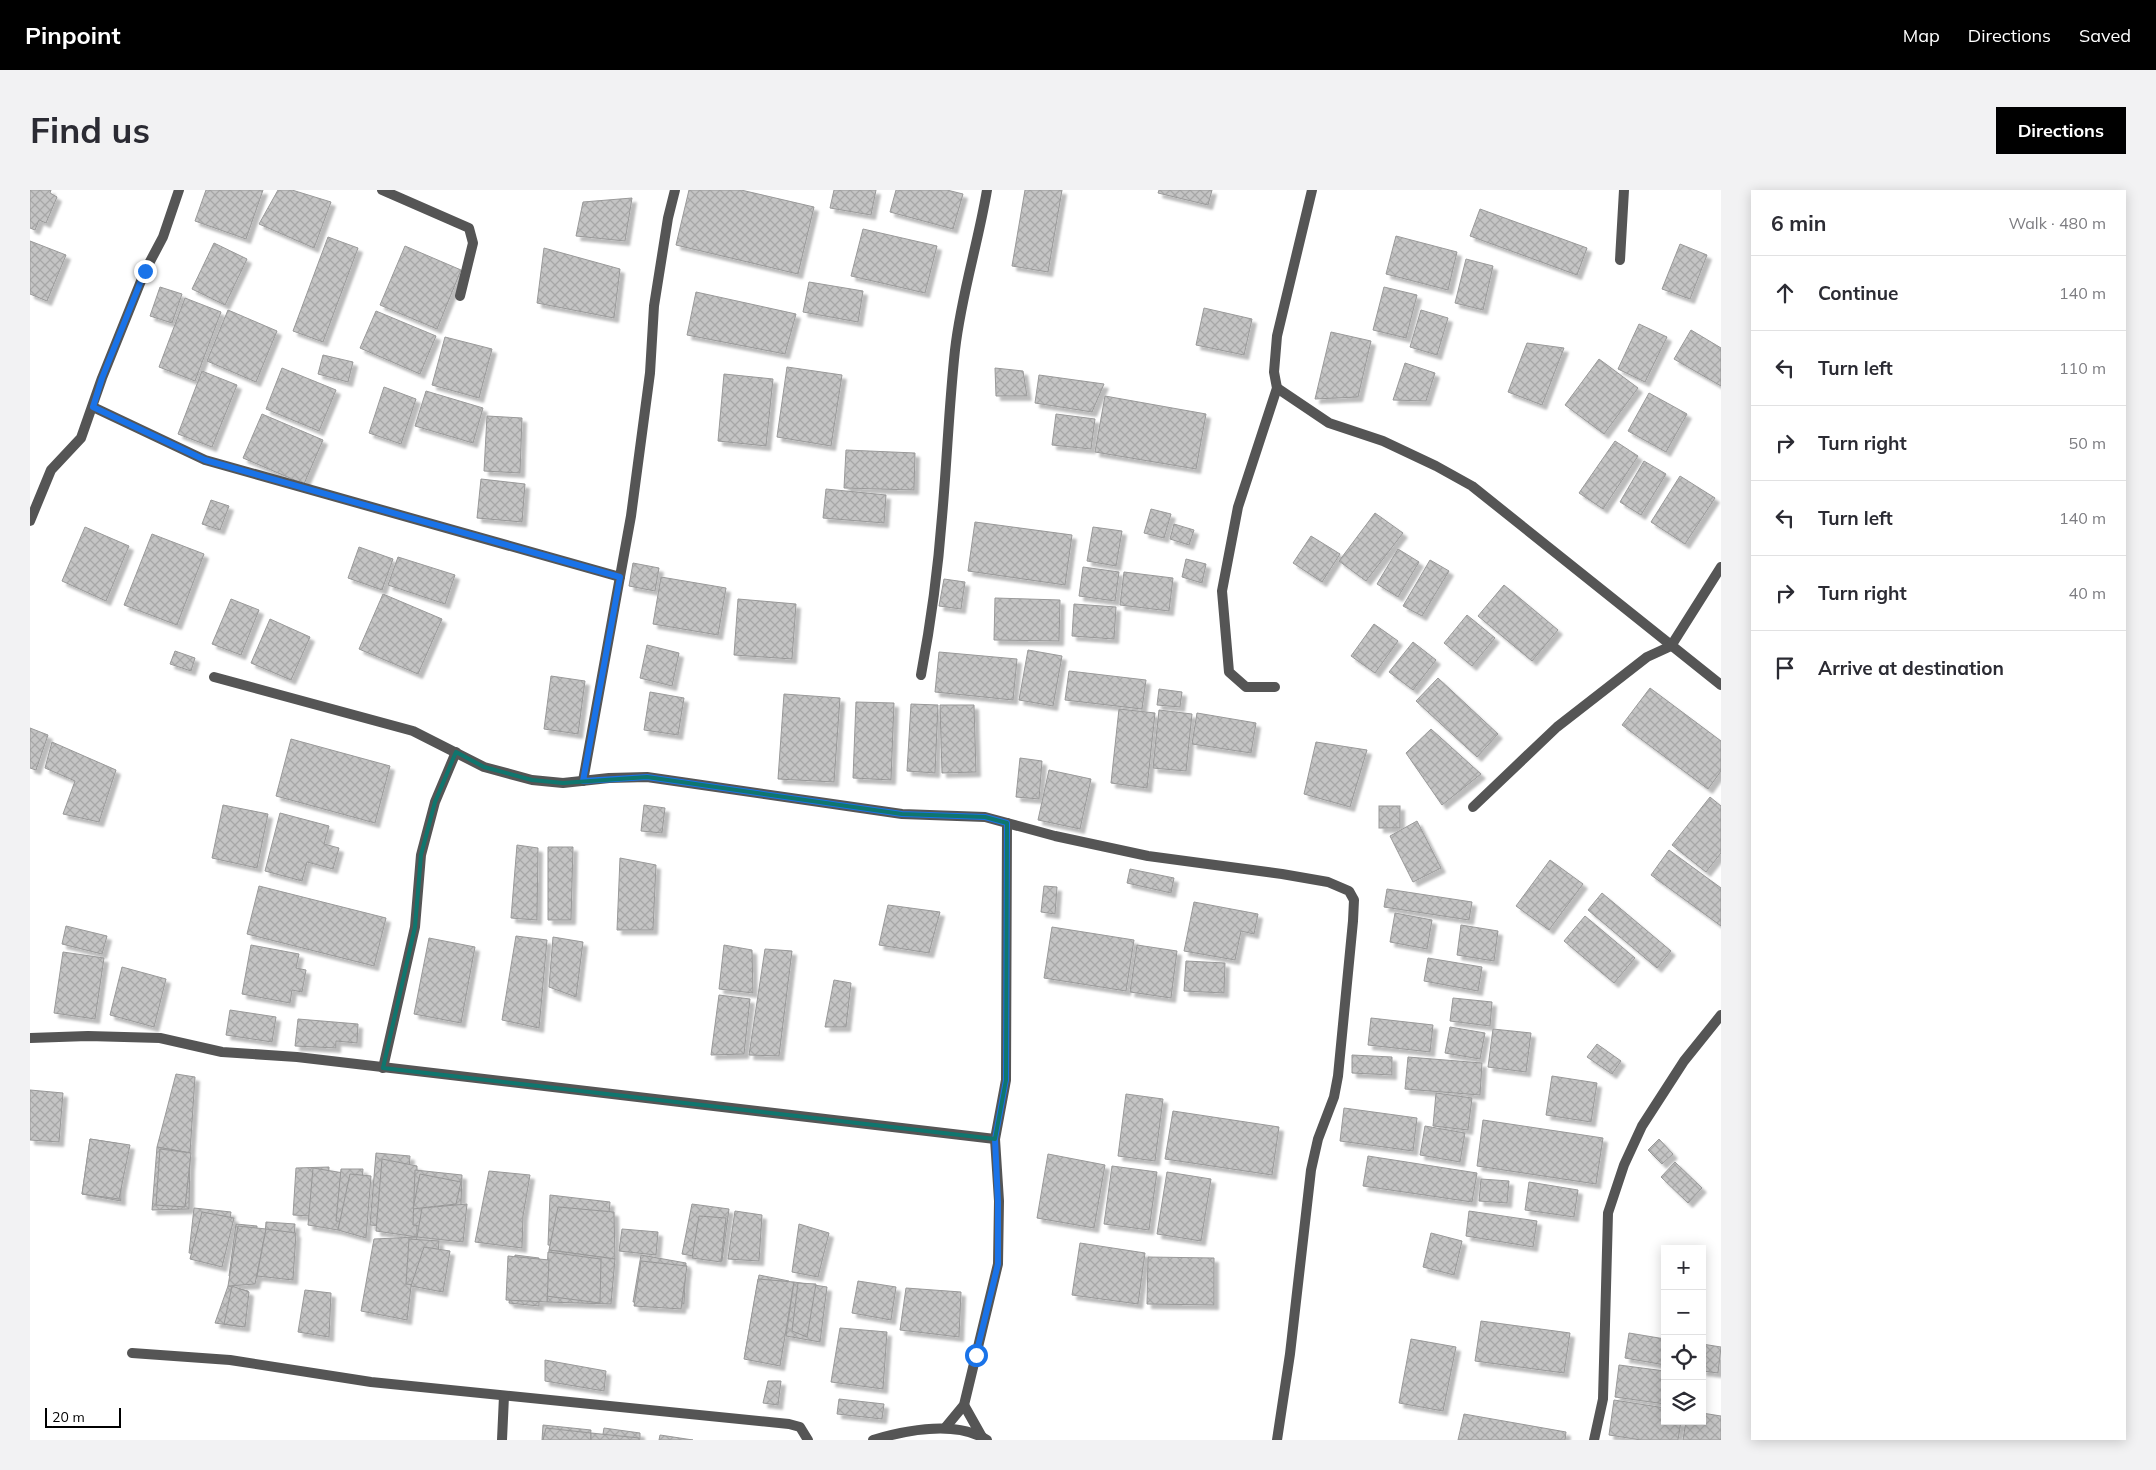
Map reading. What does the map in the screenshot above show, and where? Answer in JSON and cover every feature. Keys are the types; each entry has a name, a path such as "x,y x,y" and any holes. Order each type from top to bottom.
{"street":[{"path":"30,521 51,470 81,438 102,378 145,271 163,237 179,190"},
{"path":"382,190 469,228 473,243 460,296"},
{"path":"583,781 631,516 650,373 654,306 674,190"},
{"path":"921,675 935,591 957,334 987,190"},
{"path":"1275,687 1246,687 1229,672 1222,591 1238,507 1278,388 1274,372 1277,336 1312,190"},
{"path":"1620,260 1624,190"},
{"path":"1278,388 1329,424 1383,440 1472,486 1721,684"},
{"path":"93,407 205,460 620,577"},
{"path":"1473,807 1557,727 1647,658 1671,646 1721,566"},
{"path":"214,677 413,731 484,767 532,780 563,783 647,777 902,814 985,817 1148,856 1328,882 1349,891 1354,900 1338,1076 1334,1097 1318,1139 1311,1170 1290,1354 1277,1440"},
{"path":"382,1068 415,926 421,855 435,802 456,752"},
{"path":"945,1428 964,1405 998,1264 995,1139 1006,1080 1007,823"},
{"path":"1594,1440 1602,1399 1608,1213 1624,1165 1642,1126 1684,1061 1721,1015"},
{"path":"30,1038 88,1036 160,1038 222,1052 297,1057 995,1139"},
{"path":"132,1353 230,1360 371,1382 788,1424 800,1427 808,1440"},
{"path":"502,1440 504,1396"},
{"path":"964,1405 985,1439"},
{"path":"873,1440 896,1433 945,1428 968,1432 985,1439"}],"highlighted area":[{"path":"456,752 484,767 532,780 563,783 647,777 902,814 985,817 1007,823 1006,1080 995,1139 383,1068 415,927 421,855 435,802"}],"building":[{"path":"30,190 51,190 50,193 57,197 46,223 39,220 35,230 30,228"},
{"path":"206,190 263,190 246,239 195,221"},
{"path":"278,190 292,190 331,202 314,248 259,224"},
{"path":"689,190 741,190 814,207 798,274 676,245"},
{"path":"834,190 876,190 871,215 830,208"},
{"path":"896,190 947,190 963,194 953,229 890,212"},
{"path":"1025,190 1062,190 1048,272 1012,266"},
{"path":"1159,190 1212,190 1208,205 1158,193"},
{"path":"632,198 625,241 576,236 583,202"},
{"path":"1480,209 1587,248 1577,275 1470,236"},
{"path":"863,229 937,246 925,293 851,276"},
{"path":"1396,236 1457,252 1448,290 1386,274"},
{"path":"328,237 358,248 323,342 293,331"},
{"path":"30,241 66,255 47,301 30,294"},
{"path":"214,243 247,259 225,305 192,289"},
{"path":"1680,244 1707,255 1690,299 1662,289"},
{"path":"405,246 461,270 437,329 380,305"},
{"path":"544,248 620,269 614,318 537,303"},
{"path":"1466,259 1493,266 1483,310 1455,303"},
{"path":"809,282 863,291 858,322 803,312"},
{"path":"160,287 182,294 172,323 150,316"},
{"path":"1384,287 1417,295 1406,338 1373,330"},
{"path":"696,292 796,314 785,354 687,335"},
{"path":"185,298 221,312 195,381 159,367"},
{"path":"1204,308 1252,319 1244,355 1196,345"},
{"path":"228,310 277,331 256,382 207,361"},
{"path":"1421,310 1448,318 1437,355 1410,347"},
{"path":"376,311 436,336 420,374 360,348"},
{"path":"1639,324 1667,337 1645,382 1618,369"},
{"path":"1691,330 1721,348 1721,386 1674,359"},
{"path":"1331,332 1371,341 1358,397 1315,399"},
{"path":"445,337 492,349 479,398 432,385"},
{"path":"1527,343 1564,348 1542,405 1508,392"},
{"path":"323,355 353,362 348,382 318,374"},
{"path":"1599,359 1638,388 1604,434 1565,405"},
{"path":"1405,363 1435,373 1426,401 1393,400"},
{"path":"787,367 842,375 831,446 777,437"},
{"path":"282,368 336,390 319,431 266,409"},
{"path":"995,368 1023,371 1027,396 996,396"},
{"path":"202,371 237,385 212,447 178,434"},
{"path":"724,374 773,379 766,446 718,441"},
{"path":"1039,375 1104,384 1092,412 1035,403"},
{"path":"384,387 416,399 401,444 369,433"},
{"path":"426,391 483,408 473,443 415,426"},
{"path":"1649,393 1687,414 1666,452 1628,431"},
{"path":"1105,396 1206,414 1196,469 1095,452"},
{"path":"262,414 323,440 304,484 243,458"},
{"path":"1056,414 1095,419 1091,449 1052,445"},
{"path":"487,416 522,418 520,473 484,471"},
{"path":"1615,441 1638,456 1603,509 1579,493"},
{"path":"846,450 915,453 914,490 844,488"},
{"path":"1644,461 1666,474 1641,515 1620,502"},
{"path":"1680,476 1715,498 1685,544 1651,522"},
{"path":"481,479 525,484 522,522 477,518"},
{"path":"826,489 886,495 884,523 823,518"},
{"path":"211,500 229,506 220,530 202,524"},
{"path":"1151,509 1171,514 1164,538 1144,533"},
{"path":"1375,513 1403,533 1366,581 1339,561"},
{"path":"975,522 1072,535 1065,585 968,571"},
{"path":"1174,524 1194,530 1189,545 1170,539"},
{"path":"85,527 129,546 106,601 62,581"},
{"path":"1093,527 1122,531 1116,566 1087,561"},
{"path":"152,534 204,554 177,625 124,605"},
{"path":"1311,536 1340,554 1322,582 1293,563"},
{"path":"359,547 393,559 382,590 348,578"},
{"path":"1398,549 1419,562 1398,597 1377,584"},
{"path":"398,557 455,575 445,604 388,585"},
{"path":"1186,559 1206,564 1202,583 1182,577"},
{"path":"1430,560 1449,571 1422,616 1403,606"},
{"path":"633,563 659,568 655,591 629,586"},
{"path":"1083,567 1119,572 1115,601 1079,596"},
{"path":"1124,572 1173,578 1169,611 1120,605"},
{"path":"661,577 726,588 718,635 653,624"},
{"path":"944,579 965,582 961,609 939,606"},
{"path":"1504,585 1558,630 1532,661 1478,616"},
{"path":"383,594 442,619 418,674 359,649"},
{"path":"995,598 1060,600 1059,641 994,640"},
{"path":"231,599 259,610 241,655 212,644"},
{"path":"738,599 796,604 792,659 734,655"},
{"path":"1074,604 1116,607 1114,639 1072,636"},
{"path":"1467,615 1495,638 1472,666 1444,643"},
{"path":"270,619 310,637 291,680 251,663"},
{"path":"1374,624 1398,641 1375,673 1351,656"},
{"path":"1413,642 1436,660 1413,690 1389,672"},
{"path":"647,645 679,653 672,686 640,678"},
{"path":"1028,650 1062,656 1053,706 1019,700"},
{"path":"175,651 195,658 191,671 170,664"},
{"path":"939,652 1017,659 1013,700 935,692"},
{"path":"1069,671 1146,680 1142,709 1065,700"},
{"path":"551,676 585,681 578,734 544,729"},
{"path":"1438,678 1498,734 1477,757 1416,701"},
{"path":"1650,688 1721,741 1721,771 1708,789 1622,725"},
{"path":"1159,689 1182,692 1180,707 1157,705"},
{"path":"650,692 684,698 678,735 644,730"},
{"path":"784,694 840,698 834,782 778,779"},
{"path":"856,702 894,703 891,780 853,778"},
{"path":"911,704 938,705 935,773 907,771"},
{"path":"940,705 974,705 976,772 942,773"},
{"path":"1119,709 1155,713 1147,788 1111,783"},
{"path":"1159,710 1192,714 1186,771 1153,768"},
{"path":"1197,713 1256,723 1251,753 1192,744"},
{"path":"30,728 48,735 36,770 30,768"},
{"path":"1431,729 1481,774 1442,805 1406,753"},
{"path":"291,739 390,766 375,823 276,796"},
{"path":"52,742 116,770 99,822 63,814 75,781 45,768"},
{"path":"1316,742 1367,750 1350,807 1304,794"},
{"path":"1020,758 1042,761 1039,799 1016,797"},
{"path":"1049,770 1091,779 1080,829 1038,820"},
{"path":"1710,797 1721,806 1721,853 1706,872 1672,845"},
{"path":"223,805 268,814 257,868 212,858"},
{"path":"644,805 665,808 662,833 641,831"},
{"path":"1379,806 1400,806 1400,828 1379,828"},
{"path":"280,813 329,826 324,844 339,848 333,869 307,862 302,881 265,871"},
{"path":"1417,821 1441,868 1413,882 1390,836"},
{"path":"517,845 538,848 537,920 511,918"},
{"path":"548,847 573,847 571,920 548,920"},
{"path":"1669,850 1721,888 1721,926 1651,875"},
{"path":"620,858 656,865 653,930 617,930"},
{"path":"1550,860 1583,884 1549,930 1516,906"},
{"path":"1130,869 1174,878 1171,893 1127,883"},
{"path":"259,886 386,918 374,966 247,934"},
{"path":"1044,886 1057,887 1055,914 1041,912"},
{"path":"1387,889 1472,902 1469,920 1384,907"},
{"path":"1602,893 1671,951 1657,968 1588,910"},
{"path":"1194,902 1258,914 1254,934 1241,931 1235,960 1184,951"},
{"path":"888,905 940,912 929,953 879,945"},
{"path":"1395,913 1432,920 1427,949 1390,942"},
{"path":"1585,916 1635,958 1614,983 1564,941"},
{"path":"1461,925 1498,931 1494,961 1457,955"},
{"path":"66,926 107,936 102,954 62,944"},
{"path":"1052,927 1134,940 1126,991 1044,978"},
{"path":"516,936 547,940 539,1028 502,1020"},
{"path":"553,937 583,942 576,997 549,987"},
{"path":"429,938 475,947 461,1023 414,1014"},
{"path":"251,945 299,954 296,968 306,970 302,992 292,990 290,1003 242,994"},
{"path":"724,945 752,950 753,993 719,989"},
{"path":"1137,945 1177,951 1171,998 1130,992"},
{"path":"765,949 792,951 779,1056 749,1055"},
{"path":"63,952 104,958 95,1019 54,1013"},
{"path":"1428,958 1482,967 1478,991 1424,981"},
{"path":"1186,961 1225,963 1224,993 1184,991"},
{"path":"122,967 166,979 154,1027 110,1015"},
{"path":"834,980 851,983 846,1027 825,1027"},
{"path":"719,995 750,999 744,1054 711,1055"},
{"path":"1453,998 1492,1002 1490,1026 1450,1021"},
{"path":"230,1010 276,1017 272,1042 226,1035"},
{"path":"1371,1018 1433,1025 1430,1052 1368,1045"},
{"path":"298,1019 358,1024 357,1043 336,1041 336,1048 295,1046"},
{"path":"1450,1027 1485,1033 1480,1059 1445,1053"},
{"path":"1493,1029 1531,1033 1526,1072 1488,1067"},
{"path":"1597,1044 1621,1061 1612,1074 1587,1057"},
{"path":"1352,1055 1392,1057 1392,1075 1352,1073"},
{"path":"1408,1057 1482,1063 1480,1095 1405,1089"},
{"path":"176,1074 195,1077 190,1153 157,1147"},
{"path":"1552,1076 1597,1083 1591,1122 1546,1115"},
{"path":"30,1090 63,1093 59,1142 30,1140"},
{"path":"1436,1093 1472,1098 1468,1130 1433,1126"},
{"path":"1126,1094 1163,1099 1155,1161 1118,1156"},
{"path":"1344,1108 1417,1118 1413,1151 1340,1141"},
{"path":"1173,1111 1279,1127 1272,1175 1165,1159"},
{"path":"1483,1120 1603,1138 1596,1184 1477,1166"},
{"path":"1425,1126 1465,1133 1460,1162 1420,1155"},
{"path":"90,1139 121,1144 121,1201 82,1194"},
{"path":"90,1139 130,1145 119,1199 82,1194"},
{"path":"1659,1139 1673,1154 1662,1164 1648,1150"},
{"path":"157,1147 190,1153 189,1209 152,1210"},
{"path":"160,1149 191,1153 185,1207 156,1205"},
{"path":"376,1153 410,1156 404,1228 370,1225"},
{"path":"1048,1154 1105,1165 1094,1228 1037,1218"},
{"path":"1368,1156 1477,1173 1472,1202 1363,1186"},
{"path":"382,1159 417,1166 417,1237 376,1231"},
{"path":"1675,1162 1702,1188 1688,1203 1661,1177"},
{"path":"1112,1166 1157,1172 1149,1230 1104,1224"},
{"path":"329,1167 327,1217 293,1215 296,1168"},
{"path":"313,1168 350,1174 338,1230 308,1225"},
{"path":"341,1169 363,1169 359,1223 336,1221"},
{"path":"415,1170 462,1175 460,1233 413,1225"},
{"path":"489,1171 530,1175 523,1216 522,1248 475,1242"},
{"path":"1167,1172 1211,1179 1201,1241 1157,1234"},
{"path":"350,1174 371,1176 366,1238 338,1230"},
{"path":"420,1174 461,1182 456,1204 413,1209"},
{"path":"1481,1179 1509,1181 1507,1203 1479,1201"},
{"path":"1529,1182 1578,1190 1574,1217 1525,1210"},
{"path":"550,1195 610,1202 606,1251 548,1245"},
{"path":"467,1204 463,1242 417,1237 422,1208"},
{"path":"692,1204 729,1209 722,1261 682,1254"},
{"path":"558,1207 614,1212 615,1259 549,1250"},
{"path":"194,1208 231,1212 224,1256 189,1253"},
{"path":"735,1211 762,1215 759,1261 728,1259"},
{"path":"1469,1211 1537,1221 1533,1247 1466,1236"},
{"path":"202,1212 234,1218 222,1267 190,1259"},
{"path":"699,1216 726,1218 721,1262 692,1258"},
{"path":"266,1222 295,1224 292,1265 263,1262"},
{"path":"236,1224 257,1226 257,1278 229,1276"},
{"path":"799,1224 829,1233 818,1277 792,1272"},
{"path":"238,1226 266,1229 255,1284 228,1286"},
{"path":"266,1229 296,1233 293,1280 257,1276"},
{"path":"622,1229 658,1232 656,1255 619,1251"},
{"path":"1431,1233 1462,1241 1454,1275 1423,1267"},
{"path":"417,1237 407,1320 361,1311 374,1239"},
{"path":"409,1239 439,1241 436,1287 406,1284"},
{"path":"1080,1243 1145,1253 1138,1304 1072,1295"},
{"path":"424,1247 450,1251 443,1292 411,1286"},
{"path":"549,1250 615,1259 611,1304 547,1302"},
{"path":"548,1252 601,1259 600,1303 546,1296"},
{"path":"515,1255 539,1258 539,1306 509,1303"},
{"path":"641,1255 686,1263 684,1304 633,1302"},
{"path":"508,1256 549,1260 547,1302 506,1300"},
{"path":"1148,1257 1214,1258 1214,1305 1147,1304"},
{"path":"641,1261 687,1266 681,1309 634,1306"},
{"path":"759,1275 789,1281 780,1361 745,1354"},
{"path":"758,1279 794,1282 780,1366 744,1359"},
{"path":"858,1281 896,1287 891,1320 852,1313"},
{"path":"794,1282 827,1287 820,1342 786,1336"},
{"path":"798,1283 816,1284 807,1337 792,1331"},
{"path":"228,1286 248,1291 243,1327 215,1323"},
{"path":"232,1286 249,1292 245,1327 224,1324"},
{"path":"906,1288 961,1292 959,1337 900,1330"},
{"path":"305,1290 331,1293 329,1337 298,1332"},
{"path":"1481,1321 1570,1333 1564,1373 1475,1361"},
{"path":"840,1328 887,1332 883,1389 831,1382"},
{"path":"1629,1333 1661,1338 1661,1364 1625,1358"},
{"path":"1411,1339 1456,1347 1443,1411 1399,1403"},
{"path":"1706,1345 1721,1347 1718,1373 1706,1372"},
{"path":"545,1360 606,1371 604,1391 545,1381"},
{"path":"1619,1365 1661,1370 1661,1403 1615,1397"},
{"path":"768,1381 781,1381 778,1405 763,1403"},
{"path":"839,1399 884,1404 882,1419 837,1414"},
{"path":"1614,1400 1661,1407 1661,1425 1680,1425 1678,1440 1641,1440 1609,1435"},
{"path":"1464,1414 1566,1432 1565,1440 1458,1440"},
{"path":"1706,1414 1721,1416 1721,1440 1683,1440 1685,1425 1706,1425"},
{"path":"543,1425 591,1430 590,1440 542,1440"},
{"path":"546,1428 591,1433 591,1440 543,1440"},
{"path":"604,1428 640,1433 640,1440 602,1440"},
{"path":"591,1433 639,1438 639,1440 591,1440"},
{"path":"660,1435 693,1440 659,1440"}],"route":[{"path":"145,271 102,378 93,407 205,460 620,577 583,781 647,777 902,814 985,817 1007,823 1006,1080 995,1139 998,1264 976,1355"}]}
